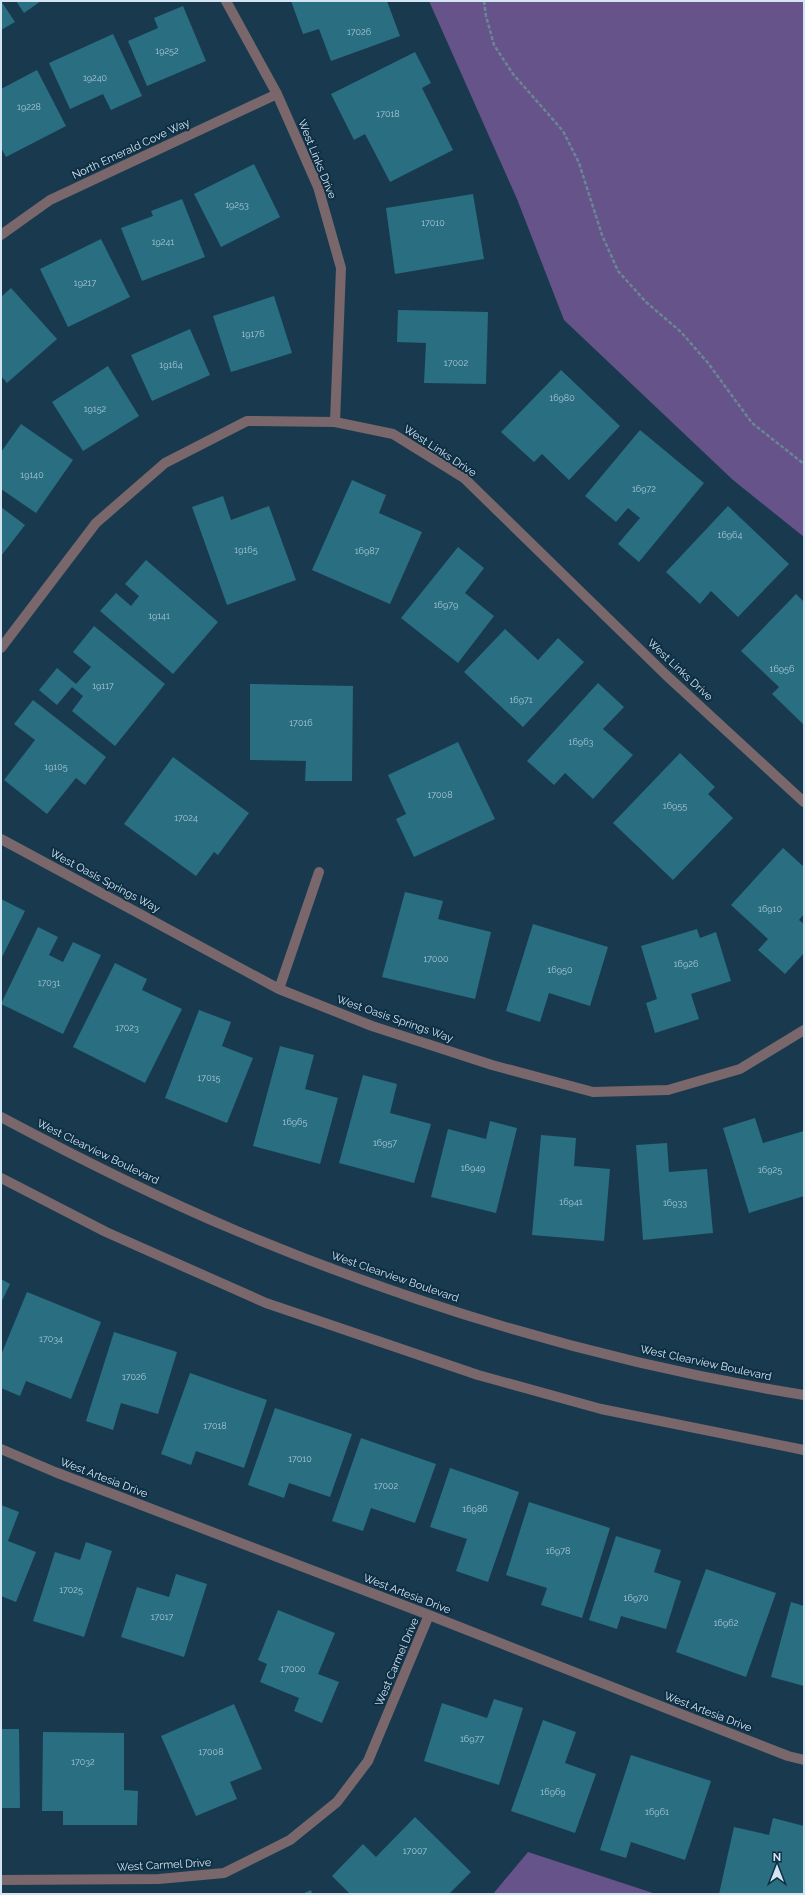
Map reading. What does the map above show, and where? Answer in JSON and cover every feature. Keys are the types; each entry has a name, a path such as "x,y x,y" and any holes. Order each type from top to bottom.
{"street":[{"name":"West Links Drive","path":"226,1 277,94 318,187 341,268 335,422 393,434 464,478 666,675 804,802"},
{"name":"North Emerald Cove Way","path":"1,235 50,200 277,94"},
{"path":"1,648 96,523 165,463 247,421 335,422"},
{"name":"West Oasis Springs Way","path":"1,839 279,989 380,1028 492,1065 593,1092 668,1090 683,1086 740,1069 804,1030"},
{"path":"279,989 319,872"},
{"name":"West Clearview Boulevard","path":"1,1117 92,1164 236,1231 384,1287 473,1317 569,1344 651,1364 804,1395"},
{"path":"1,1178 106,1232 266,1302 471,1373 601,1409 804,1450"},
{"name":"West Artesia Drive","path":"1,1449 69,1478 429,1615 788,1756 804,1760"},
{"name":"West Carmel Drive","path":"1,1880 159,1879 224,1873 290,1840 337,1802 368,1761 429,1615"}],"path":[{"path":"484,1 486,16 494,45 512,74 563,131 579,163 602,235 618,271 646,302 681,332 708,363 752,423 804,464"}],"shaded area":[{"path":"429,1 804,1 804,537 733,480 564,320 517,199"},
{"path":"528,1852 656,1894 493,1894"}],"building":[{"path":"1,1 15,22 1,30"},
{"path":"16,1 41,1 24,13"},
{"path":"291,1 387,1 400,36 331,61 319,29 303,34"},
{"path":"183,6 206,61 147,86 128,41 158,28 154,18"},
{"path":"113,34 142,96 111,110 103,94 70,109 49,63"},
{"path":"415,52 431,83 422,88 453,150 390,182 365,134 354,140 331,94"},
{"path":"37,70 66,126 6,157 1,148 1,89"},
{"path":"254,164 280,217 221,247 194,194"},
{"path":"473,194 484,259 395,274 386,208"},
{"path":"182,199 205,257 142,281 121,228 153,216 151,211"},
{"path":"101,239 130,297 68,327 40,269"},
{"path":"11,288 57,339 7,383 1,376 1,297"},
{"path":"274,296 292,353 231,372 213,316"},
{"path":"398,310 488,312 486,384 424,383 426,343 397,342"},
{"path":"190,329 210,375 152,401 131,355"},
{"path":"108,366 139,416 83,451 52,402"},
{"path":"561,370 620,426 569,480 542,454 534,462 501,432"},
{"path":"21,424 73,460 36,513 1,489 1,452"},
{"path":"640,430 704,483 639,562 618,544 640,518 628,508 616,522 585,496"},
{"path":"352,480 386,495 379,513 422,532 390,604 312,570"},
{"path":"223,496 231,520 269,506 296,580 227,605 192,507"},
{"path":"728,506 789,564 738,617 711,591 700,604 666,572"},
{"path":"1,507 25,525 1,556"},
{"path":"458,547 484,568 465,593 494,616 458,663 401,618"},
{"path":"146,560 218,622 173,674 100,611 116,593 131,606 139,596 125,584"},
{"path":"796,594 804,602 804,725 772,694 779,687 741,651"},
{"path":"94,626 165,684 115,746 72,711 83,696 72,687 57,705 39,690 57,668 76,684 91,667 73,652"},
{"path":"505,629 538,660 558,638 584,662 523,727 464,672"},
{"path":"598,683 624,707 603,729 633,755 593,799 565,773 554,785 527,761"},
{"path":"250,684 353,686 352,781 305,781 306,761 250,760"},
{"path":"33,700 106,757 85,785 76,778 47,814 4,780 35,740 14,724"},
{"path":"458,742 495,819 414,857 396,819 406,814 388,775"},
{"path":"680,753 715,787 708,794 733,818 673,880 613,823"},
{"path":"173,757 249,813 218,855 214,852 196,876 124,824"},
{"path":"783,848 804,867 804,914 799,920 804,924 804,953 785,974 758,950 768,939 731,905"},
{"path":"405,892 443,901 438,919 491,932 475,999 382,977"},
{"path":"1,899 25,911 1,959"},
{"path":"533,924 608,947 590,1006 549,993 540,1022 506,1011"},
{"path":"38,927 58,937 49,955 63,962 73,942 101,955 63,1034 1,1004"},
{"path":"697,929 700,938 716,932 731,981 691,994 699,1019 655,1033 646,1003 657,999 641,946"},
{"path":"115,963 147,979 142,990 182,1009 145,1083 73,1047"},
{"path":"199,1010 231,1022 222,1046 253,1058 227,1123 165,1098"},
{"path":"280,1046 314,1055 305,1089 338,1098 320,1164 253,1146"},
{"path":"363,1075 397,1084 390,1113 431,1124 414,1183 339,1163"},
{"path":"755,1118 763,1143 804,1131 804,1196 749,1213 723,1128"},
{"path":"490,1121 517,1128 496,1213 431,1197 448,1129 486,1139"},
{"path":"541,1135 576,1138 574,1166 610,1169 604,1241 532,1235"},
{"path":"667,1143 669,1172 707,1169 713,1233 643,1240 636,1145"},
{"path":"1,1279 10,1284 1,1303"},
{"path":"27,1292 101,1322 71,1399 26,1381 20,1396 1,1388 1,1355"},
{"path":"114,1332 177,1352 158,1414 121,1403 113,1430 86,1421"},
{"path":"190,1373 267,1400 244,1468 196,1451 191,1465 161,1454"},
{"path":"275,1408 352,1434 330,1497 289,1483 284,1498 248,1485"},
{"path":"361,1438 436,1464 415,1523 371,1508 363,1531 332,1521"},
{"path":"450,1468 519,1492 488,1582 456,1571 467,1539 430,1527"},
{"path":"529,1502 610,1528 582,1618 541,1605 547,1588 506,1575"},
{"path":"1,1505 19,1512 8,1541 36,1552 16,1602 1,1596"},
{"path":"616,1536 661,1550 654,1572 681,1581 666,1629 621,1616 617,1629 589,1620"},
{"path":"86,1542 112,1551 84,1637 33,1621 55,1552 80,1560"},
{"path":"706,1569 776,1593 746,1677 676,1652"},
{"path":"176,1574 207,1584 184,1657 121,1637 137,1587 169,1597"},
{"path":"791,1602 804,1606 804,1686 771,1677"},
{"path":"278,1610 335,1633 318,1674 339,1682 322,1723 294,1711 299,1698 260,1682 267,1664 258,1660"},
{"path":"494,1699 523,1708 499,1785 424,1761 442,1703 487,1718"},
{"path":"234,1704 262,1769 230,1782 237,1799 196,1816 161,1736"},
{"path":"543,1720 576,1732 565,1763 596,1774 575,1833 511,1811"},
{"path":"1,1729 19,1729 20,1808 1,1808"},
{"path":"43,1732 124,1733 124,1790 138,1791 137,1825 63,1825 63,1811 42,1811"},
{"path":"631,1755 711,1781 685,1860 631,1842 626,1858 600,1850"},
{"path":"415,1817 471,1872 449,1894 350,1894 332,1876 363,1844 376,1857"},
{"path":"773,1818 804,1826 804,1894 719,1894 734,1827 769,1835"},
{"path":"311,1890 312,1894 302,1894"}]}
